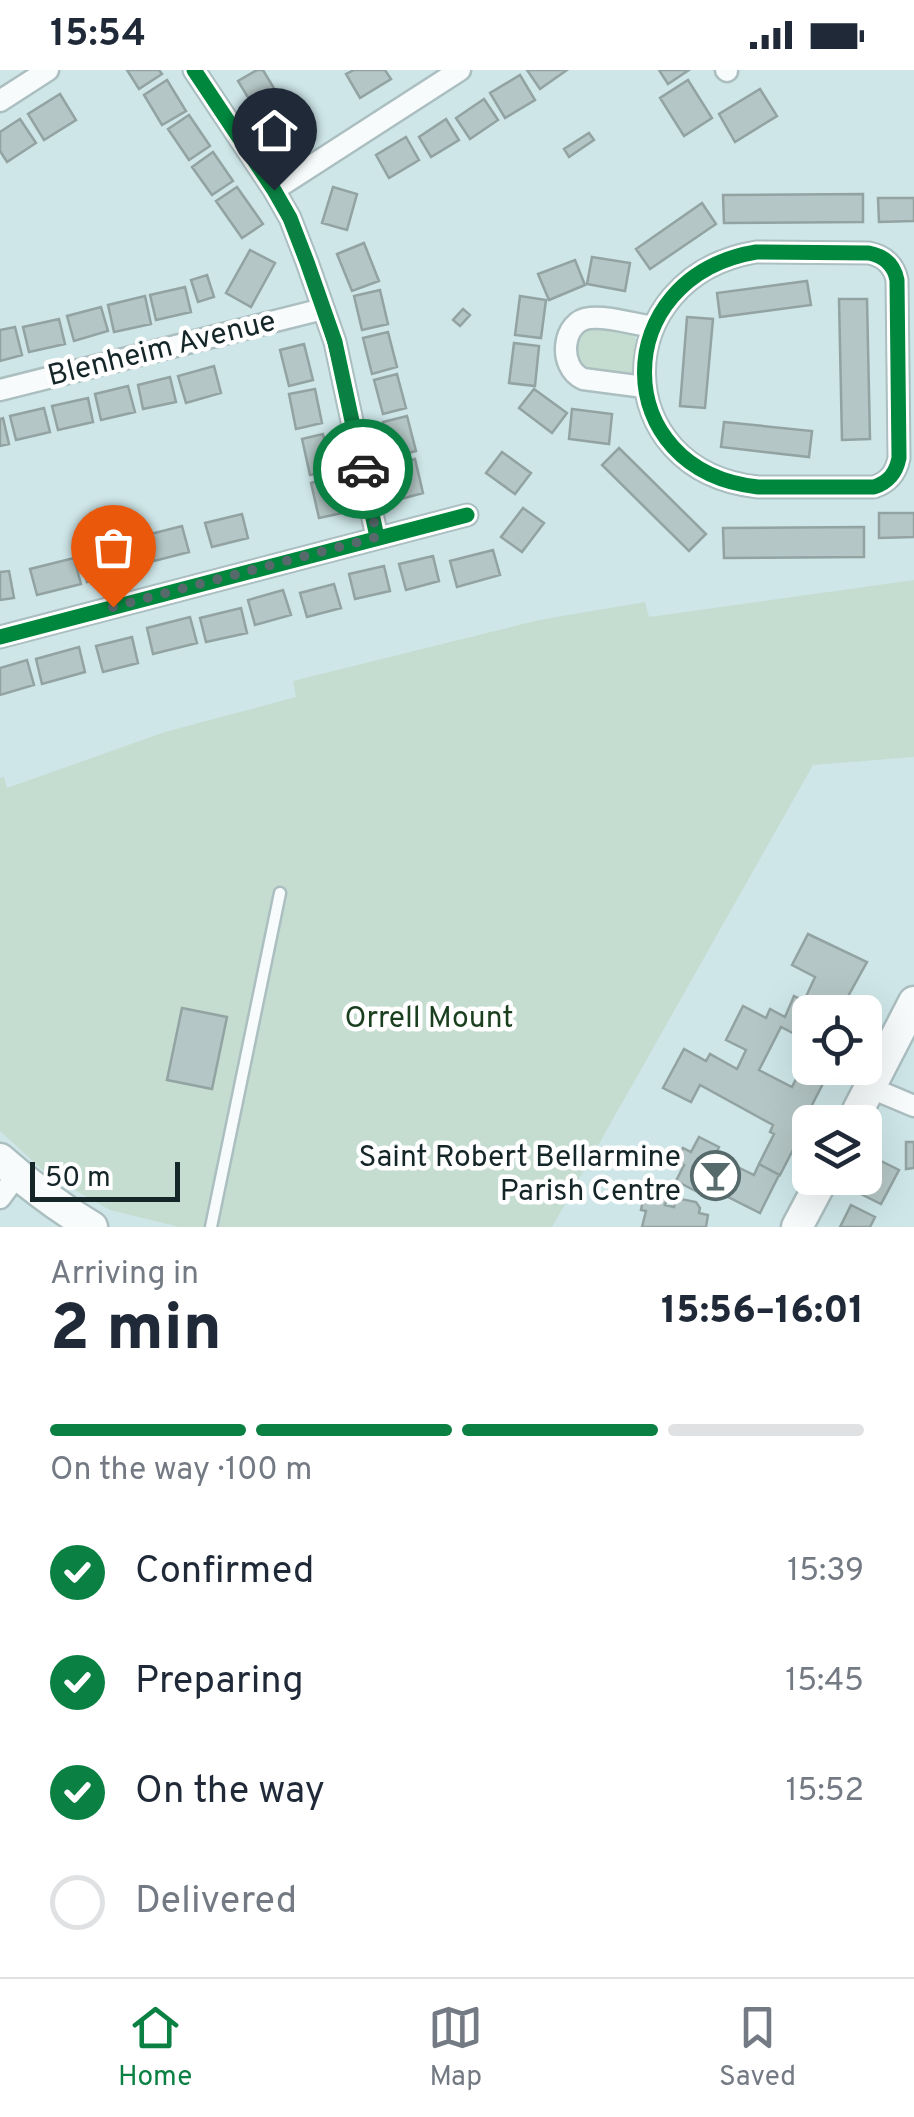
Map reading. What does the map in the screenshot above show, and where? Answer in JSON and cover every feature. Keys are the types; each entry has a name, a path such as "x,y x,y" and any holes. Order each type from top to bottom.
{"street":[{"path":"0,101 48,70"},
{"path":"194,70 290,218 335,342 377,537"},
{"path":"274,190 460,70"},
{"path":"756,252 869,252 884,258 897,280 906,370 897,469 874,487 758,488 719,479 682,458 656,422 644,387 653,327 675,292 707,266 756,252"},
{"name":"Blenheim Avenue","path":"0,390 324,308"},
{"path":"644,387 575,375 566,358 568,336 576,324 590,318 653,327"},
{"path":"0,637 466,515"},
{"path":"862,1105 914,1002"},
{"path":"871,1088 914,1106"},
{"path":"6,1178 92,1227"},
{"path":"798,1227 815,1195"}],"lane":[{"path":"211,1227 280,892"}],"green space":[{"path":"592,327 619,330 635,338 639,344 632,374 628,377 588,373 576,362 579,337"},
{"name":"Orrell Mount","path":"914,580 914,757 813,765 552,1227 179,1227 110,1210 48,1175 0,1131 0,778 4,777 7,788 165,732 296,697 293,681 539,620 645,602 649,617"}],"building":[{"path":"127,70 159,70 162,74 139,89"},
{"path":"263,70 281,100 258,114 238,81"},
{"path":"354,70 385,70 391,79 360,98 346,74"},
{"path":"527,70 567,70 540,89"},
{"path":"659,70 689,70 668,84"},
{"path":"520,75 535,100 505,118 490,93"},
{"path":"167,80 186,111 162,125 144,95"},
{"path":"688,80 712,118 684,136 660,98"},
{"path":"760,89 777,116 735,142 719,114"},
{"path":"60,94 76,120 44,140 28,114"},
{"path":"484,99 498,120 470,139 456,118"},
{"path":"285,105 302,133 280,146 262,119"},
{"path":"189,115 210,146 189,160 168,129"},
{"path":"20,119 36,143 7,162 0,151 0,132"},
{"path":"446,119 459,140 431,157 419,137"},
{"path":"589,133 594,140 569,157 564,149"},
{"path":"406,137 419,160 389,178 376,155"},
{"path":"213,152 233,181 212,195 192,167"},
{"path":"237,187 263,224 242,238 216,201"},
{"path":"333,187 357,194 347,230 322,223"},
{"path":"863,194 863,222 724,223 723,195"},
{"path":"878,198 914,198 914,221 879,222"},
{"path":"702,203 716,224 650,269 636,249"},
{"path":"364,243 379,281 352,291 337,254"},
{"path":"250,250 275,263 251,307 226,293"},
{"path":"592,257 630,263 625,291 587,284"},
{"path":"575,260 585,285 549,300 538,274"},
{"path":"207,275 214,297 198,302 191,280"},
{"path":"807,281 811,305 720,317 717,293"},
{"path":"185,287 191,312 156,320 150,295"},
{"path":"380,290 388,324 362,330 354,296"},
{"path":"145,296 151,324 114,332 108,305"},
{"path":"520,296 546,300 541,338 515,335"},
{"path":"839,299 867,299 870,439 842,440"},
{"path":"101,307 108,331 74,341 67,316"},
{"path":"463,309 470,315 460,326 453,320"},
{"path":"687,317 713,319 705,408 680,406"},
{"path":"59,319 65,344 29,352 23,327"},
{"path":"15,327 22,355 0,361 0,330"},
{"path":"388,332 397,367 372,374 363,338"},
{"path":"514,343 539,346 535,386 509,383"},
{"path":"304,344 313,380 289,386 280,350"},
{"path":"214,366 221,393 186,403 178,376"},
{"path":"397,374 406,408 383,414 374,380"},
{"path":"170,377 176,402 143,409 138,385"},
{"path":"128,386 135,412 101,420 95,394"},
{"path":"315,389 322,423 296,429 289,394"},
{"path":"534,389 567,413 552,433 519,408"},
{"path":"88,398 93,422 58,430 52,406"},
{"path":"44,408 50,432 16,440 10,416"},
{"path":"572,409 612,414 609,444 569,439"},
{"path":"407,416 416,451 392,457 383,422"},
{"path":"3,418 9,444 0,446 0,419"},
{"path":"724,422 812,431 809,457 721,447"},
{"path":"323,434 331,470 310,475 302,439"},
{"path":"619,448 706,534 689,551 602,465"},
{"path":"502,452 531,473 515,494 486,473"},
{"path":"415,459 423,493 401,499 393,464"},
{"path":"333,477 342,513 319,518 311,483"},
{"path":"523,508 544,523 522,552 501,537"},
{"path":"879,513 914,513 914,537 879,538"},
{"path":"242,514 248,538 212,547 205,523"},
{"path":"182,526 189,552 154,561 147,535"},
{"path":"864,527 864,557 724,558 723,528"},
{"path":"125,547 131,572 87,582 81,557"},
{"path":"493,550 500,575 457,587 450,561"},
{"path":"433,556 439,581 406,590 399,564"},
{"path":"74,558 81,584 37,595 30,569"},
{"path":"384,566 390,591 355,599 349,574"},
{"path":"9,571 14,598 0,600 0,572"},
{"path":"334,584 341,608 307,617 300,593"},
{"path":"283,590 291,615 255,625 248,600"},
{"path":"241,608 247,633 206,642 200,618"},
{"path":"190,617 197,643 153,654 147,628"},
{"path":"132,637 138,663 103,672 96,646"},
{"path":"79,647 85,672 42,684 36,659"},
{"path":"27,660 34,685 0,695 0,668"},
{"path":"808,934 867,962 849,995 807,995 815,977 792,965"},
{"path":"792,1001 792,1033 781,1027 759,1070 792,1087 822,1085 812,1105 792,1105 792,1152 780,1175 759,1164 774,1134 770,1132 773,1125 700,1085 691,1102 663,1088 684,1049 706,1061 710,1054 737,1069 746,1050 726,1040 743,1006 766,1018 770,1009 785,1017"},
{"path":"182,1008 227,1017 212,1089 167,1080"},
{"name":"Saint Robert Bellarmine Parish Centre","path":"699,1137 719,1147 715,1156 754,1175 759,1164 779,1175 760,1213 700,1183 696,1191 676,1181 684,1165 676,1161 683,1148 691,1152"},
{"path":"906,1142 914,1142 914,1168 906,1169"},
{"path":"882,1162 899,1170 881,1204 863,1195 882,1195"},
{"path":"644,1194 667,1199 665,1205 674,1207 681,1199 696,1202 699,1213 708,1215 706,1227 642,1227 646,1211 641,1210"},
{"path":"851,1205 875,1217 870,1227 840,1227"}],"cycle path":[{"path":"194,70 290,218 335,342 377,537"},
{"path":"756,252 869,253 891,266 897,280 899,458 894,472 884,482 874,487 758,487 708,473 673,447 652,412 644,373 651,333 672,297 707,269 756,252"},
{"path":"0,637 467,515"}],"way so far":[{"path":"113,607 377,537 363,469"}],"place":[{"name":"Saint Robert Bellarmine Parish Centre","path":"716,1175"}],"route":[{"path":"274,190 308,262 335,342 363,469"}]}
